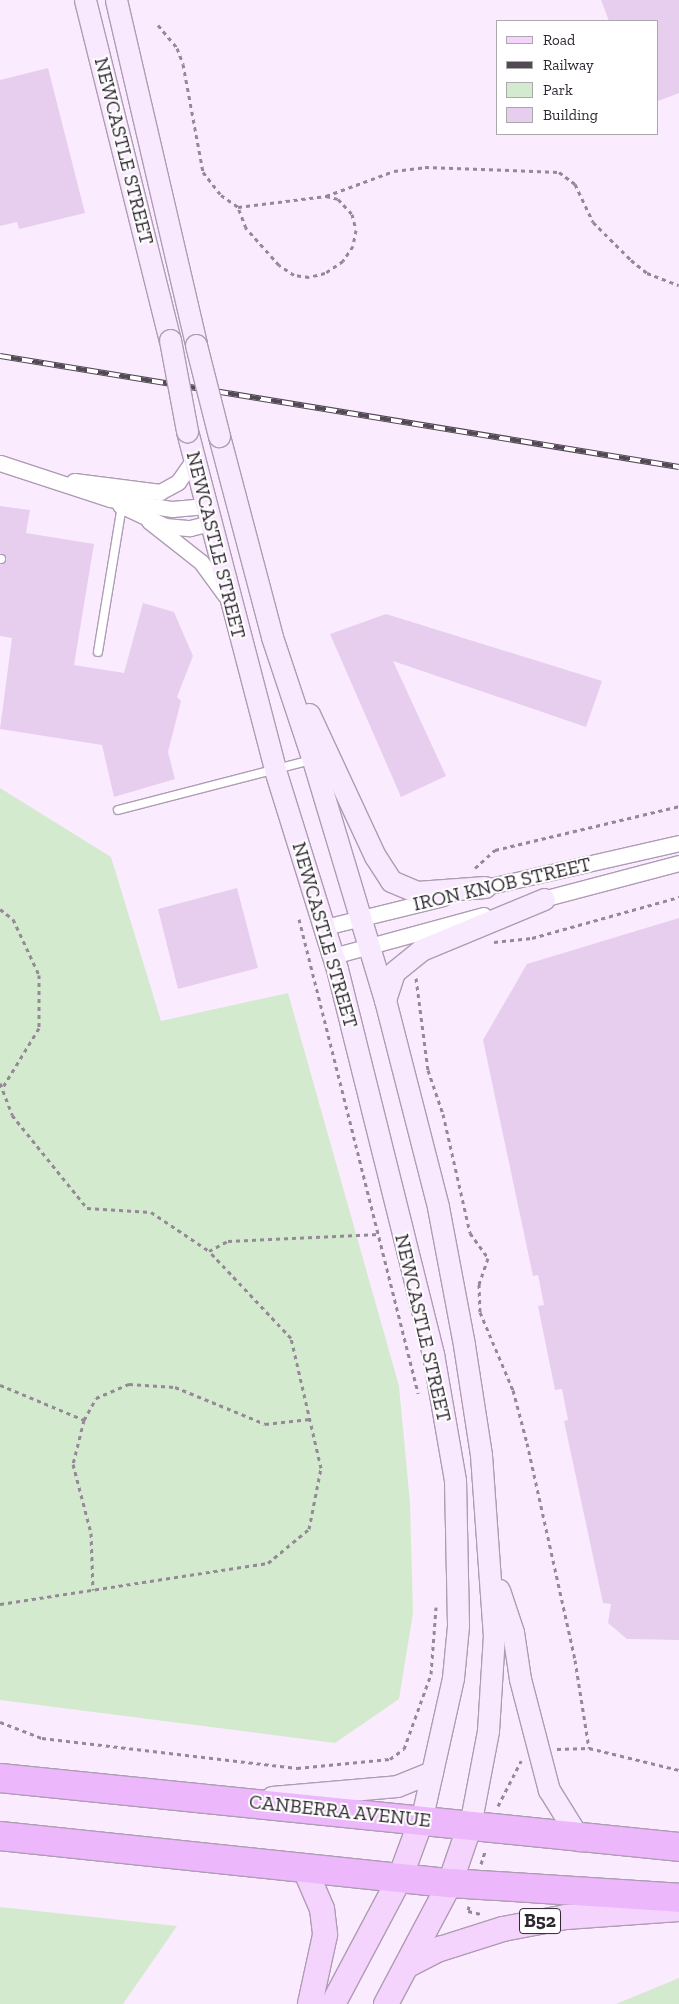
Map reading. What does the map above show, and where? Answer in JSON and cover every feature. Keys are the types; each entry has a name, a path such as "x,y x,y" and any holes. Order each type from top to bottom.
{"highway":[{"name":"CANBERRA AVENUE","path":"0,1778 240,1800 580,1840 679,1847"},
{"path":"0,1836 462,1884 679,1898"}],"main road":[{"name":"NEWCASTLE STREET","path":"86,0 170,340 187,431 229,601 275,770 333,956 433,1354 454,1480 458,1626 453,1678 421,1820 400,1878 333,2004"},
{"name":"NEWCASTLE STREET","path":"116,0 236,508 272,637 313,760 385,1000 438,1207 481,1455 492,1569 494,1635 481,1827"},
{"path":"208,514 236,508"},
{"path":"272,637 375,856 391,881 417,892 479,879"},
{"path":"385,1000 394,972 421,950 544,899"},
{"path":"492,1569 514,1632 520,1679 550,1790 580,1840"},
{"path":"240,1800 397,1786 432,1772"},
{"path":"386,2004 408,1965 462,1884 481,1827"},
{"path":"304,1867 322,1909 324,1935 310,2004"},
{"name":"B52","path":"408,1965 440,1949 503,1928 566,1916 679,1909"}],"street":[{"path":"53,479 160,492 178,482 194,459"},
{"path":"0,463 53,479 116,503 149,521 201,562 229,601"},
{"path":"116,503 208,514"},
{"path":"149,521 178,528 208,514"},
{"name":"IRON KNOB STREET","path":"325,927 479,879 679,843"},
{"name":"IRON KNOB STREET","path":"333,956 679,863"}],"lane":[{"path":"98,652 116,503"},
{"path":"118,810 313,760"}],"path":[{"path":"158,25 177,48 183,64 203,172 221,195 238,207 246,228 279,265 294,274 309,277 344,261 354,246 356,230 352,214 338,199 326,196"},
{"path":"238,207 326,196 394,171 426,167 558,172 575,184 593,222 631,260 647,273 679,285"},
{"path":"479,879 495,850 679,806"},
{"path":"488,942 532,938 679,897"},
{"path":"0,909 13,919 39,975 39,1028 3,1088"},
{"path":"296,909 380,1234 419,1397"},
{"path":"415,971 428,1070 443,1114 470,1233 488,1258 479,1284 480,1312 513,1390 527,1443 575,1660 589,1748"},
{"path":"0,1083 12,1115 87,1208 151,1212 209,1251 291,1338 321,1468 309,1529 268,1563 0,1604"},
{"path":"209,1251 228,1241 380,1234"},
{"path":"93,1590 91,1533 72,1464 84,1420 96,1398 130,1384 175,1388 265,1424 310,1419"},
{"path":"0,1385 84,1420"},
{"path":"0,1722 42,1738 296,1768 390,1759 404,1749 431,1674 437,1598"},
{"path":"565,1748 589,1748 679,1770"},
{"path":"468,1911 462,1884 481,1827 499,1802 521,1760"}],"green space":[{"path":"0,788 111,857 161,1021 288,993 399,1386 410,1503 413,1613 399,1699 335,1743 0,1700"},
{"path":"0,1907 177,1926 123,2004 0,2004"},
{"path":"679,1978 679,2004 616,2004"}],"building":[{"path":"601,0 679,0 679,93 659,101 659,20 609,20"},
{"path":"48,68 85,213 19,229 17,222 0,226 0,80"},
{"path":"0,506 30,510 26,533 94,544 74,665 124,673 143,603 174,612 193,656 177,697 181,701 168,752 175,779 114,797 102,745 0,729 12,638 0,636 0,565 7,559 0,553"},
{"path":"386,614 602,681 586,727 393,661 446,776 401,797 330,634"},
{"path":"237,888 258,968 178,989 158,909"},
{"path":"679,918 679,1640 627,1639 608,1623 611,1604 603,1603 564,1421 568,1420 562,1389 555,1390 538,1306 544,1305 538,1275 533,1276 483,1040 527,964"}],"railway":[{"path":"0,356 679,467"}]}
